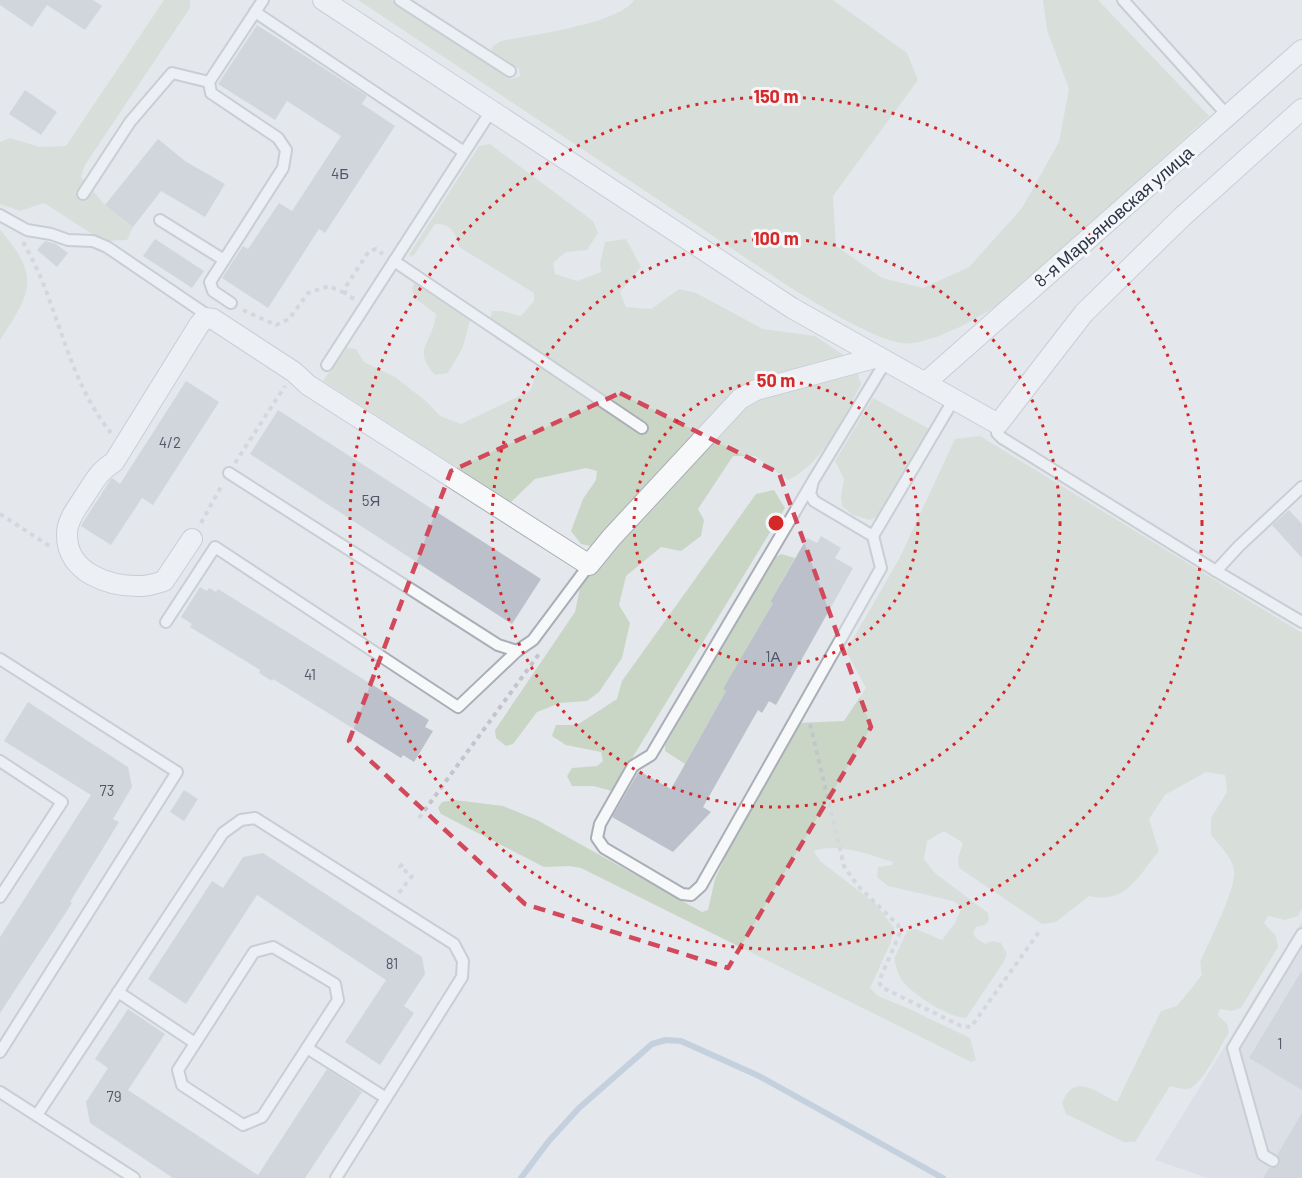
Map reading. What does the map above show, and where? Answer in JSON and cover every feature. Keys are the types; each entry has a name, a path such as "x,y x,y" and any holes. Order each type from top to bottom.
{"street":[{"path":"323,0 792,308 998,424 1084,313 1182,217 1302,109"},
{"name":"8-я Марьяновская улица","path":"925,383 1302,50"},
{"path":"192,539 164,581 144,586 120,585 102,581 76,564 69,550 67,534 71,518 101,470 114,462 205,318 213,319 294,372 308,385 589,565 611,538 740,399 756,390 882,359"}],"lane":[{"path":"231,303 213,291 210,282 283,168 286,150 278,138 211,93 209,82 263,0"},
{"path":"400,0 510,71"},
{"path":"1123,0 1228,116"},
{"path":"255,12 464,152"},
{"path":"83,194 130,122 172,73 209,82"},
{"path":"327,364 490,111"},
{"path":"0,215 27,230 51,234 68,240 93,241 107,247 213,319"},
{"path":"160,220 224,260"},
{"path":"394,261 642,428"},
{"path":"882,359 651,755 633,766 600,824 597,838 604,848 682,894 691,895 701,886 881,568 873,536 954,399"},
{"path":"998,424 997,433 1002,438 1216,571 1302,621"},
{"path":"229,473 498,645 518,651"},
{"path":"813,480 810,494 814,501 873,536"},
{"path":"1216,571 1239,546 1302,487"},
{"path":"166,622 215,547 458,707 533,640 589,565"},
{"path":"0,660 177,772 0,1052"},
{"path":"0,761 62,802 0,897"},
{"path":"37,1115 223,833 241,820 255,819 454,944 463,961 462,977 336,1178"},
{"path":"1273,1161 1263,1155 1233,1048 1302,934"},
{"path":"273,947 334,984 338,1000 262,1117 243,1125 182,1085 178,1070 195,1043 254,952 273,947"},
{"path":"118,992 195,1043"},
{"path":"307,1048 386,1098"},
{"path":"0,1092 134,1178"}],"path":[{"path":"21,238 38,267 67,354 96,415 122,448"},
{"path":"345,293 345,288 369,251 376,249 394,261"},
{"path":"231,303 253,317 276,325 289,320 308,293 329,286 365,306"},
{"path":"192,539 229,473 294,372"},
{"path":"0,514 76,564"},
{"path":"419,818 544,647"},
{"path":"805,703 844,866 857,885 898,925 900,933 879,981 881,987 961,1026 970,1027 1039,932"},
{"path":"391,905 412,876 400,867 403,863"}],"highlighted area":[{"path":"620,393 779,473 871,727 728,968 525,904 349,741 451,471"}],"shaded area":[{"path":"1302,921 1302,1178 1208,1178 1155,1160"}],"green space":[{"path":"164,0 190,0 190,8 85,165 81,177 105,205 133,227 127,240 103,241 44,203 20,211 0,204 0,142 10,138 40,147 66,146"},
{"path":"358,0 391,0 511,79 520,76 519,69 491,51 493,46 501,41 593,22 611,16 634,0 833,0 907,53 918,80 833,196 836,246 882,278 923,288 969,267 1022,208 1059,142 1069,89 1047,30 1043,0 1098,0 1209,116 1002,303 937,337 913,343 900,343 885,339 851,323 791,288"},
{"path":"490,144 593,221 598,233 587,250 566,252 553,263 555,274 577,281 601,272 600,264 605,242 626,239 641,267 620,292 626,307 651,309 679,289 696,293 763,329 815,336 854,362 861,384 840,425 822,451 812,463 788,480 755,456 733,456 698,509 704,520 701,536 681,551 661,547 626,576 619,605 630,623 622,658 599,692 587,701 560,703 537,712 513,744 506,746 496,738 495,730 575,612 582,578 599,548 581,544 571,531 583,499 596,480 597,471 586,468 535,479 511,502 323,381 346,348 356,349 364,362 395,377 427,402 440,416 461,424 530,391 540,363 522,347 497,340 489,324 492,311 521,316 534,301 534,293 459,247 454,233 445,225 435,224 414,255 410,256 479,146"},
{"path":"0,230 22,260 27,285 19,309 0,340"},
{"path":"414,283 470,320 463,347 448,373 435,375 428,366 424,352 436,314 416,299 412,289"},
{"path":"873,398 931,430 878,516 870,520 853,515 842,506 844,479 835,461"},
{"path":"980,436 1302,633 1302,909 1298,916 1285,920 1268,916 1264,923 1276,936 1278,947 1241,1008 1231,1011 1220,1009 1218,1015 1227,1024 1229,1032 1211,1064 1194,1086 1186,1089 1170,1086 1135,1142 1124,1142 1066,1114 1062,1103 1067,1093 1079,1086 1094,1090 1117,1102 1161,1011 1177,1006 1202,975 1200,962 1227,902 1234,878 1231,860 1211,835 1211,818 1227,792 1225,775 1206,772 1165,795 1149,819 1159,851 1137,879 1122,892 1113,896 1089,896 1056,922 1042,924 959,868 958,858 963,843 944,831 927,841 924,859 935,873 988,913 989,920 985,925 976,927 973,933 976,938 985,944 992,941 1001,943 1007,954 966,1018 941,1010 908,988 901,980 894,959 907,931 916,929 942,940 955,923 962,907 953,901 888,886 877,877 878,867 892,865 893,862 843,849 814,851 820,861 876,904 894,928 891,942 870,988 878,996 970,1038 976,1060 971,1062 581,868 544,867 441,814 438,808 442,802 454,800 503,806 537,820 702,912 708,910 715,879 741,823 796,723 844,721 866,688 846,651 899,559 955,439"},
{"path":"774,490 785,508 612,791 593,786 572,786 567,776 572,768 597,766 603,761 601,752 566,745 552,736 556,725 577,725 617,699 622,681 756,494"},
{"path":"781,554 795,558 685,764 665,751 665,745 774,558"}],"building":[{"path":"0,0 93,0 102,6 85,30 47,5 32,27 0,5"},
{"path":"257,25 367,96 362,104 395,126 325,233 319,229 268,308 222,278 243,246 248,249 279,203 292,211 341,136 287,101 275,120 218,84"},
{"path":"25,90 57,112 41,135 9,114"},
{"path":"158,139 185,161 225,184 205,217 161,191 133,227 105,205"},
{"path":"155,239 204,271 192,288 143,256"},
{"path":"45,241 56,244 68,253 57,267 37,250"},
{"path":"186,381 219,402 153,505 142,498 111,545 81,526 112,478 120,484"},
{"path":"278,410 541,579 512,624 250,454"},
{"path":"1289,510 1302,524 1302,558 1272,525"},
{"path":"821,536 841,548 835,558 853,568 776,705 769,701 762,713 758,710 703,807 711,812 673,852 612,817 639,771 671,789 726,691 723,689 773,603 770,602 807,538 817,543"},
{"path":"200,587 216,592 218,589 429,720 425,727 433,731 414,762 403,755 401,758 273,679 272,681 259,673 260,670 190,627 192,624 181,617"},
{"path":"28,702 128,767 132,787 113,819 119,822 70,902 72,903 0,1013 0,937 91,795 4,741"},
{"path":"184,790 198,799 184,821 170,812"},
{"path":"263,853 422,957 425,974 404,1006 414,1013 380,1065 345,1042 386,980 257,895 186,1004 148,979 212,881 223,888 243,857"},
{"path":"1302,970 1302,1090 1249,1058"},
{"path":"128,1009 165,1034 128,1090 258,1175 327,1069 362,1092 305,1178 173,1178 90,1123 86,1102 108,1068 95,1059"},
{"path":"1302,1113 1302,1178 1263,1178 1269,1168 1279,1165 1277,1155"}],"waterway":[{"path":"521,1178 548,1142 579,1108 652,1044 666,1040 681,1041 759,1076 943,1178"}]}
